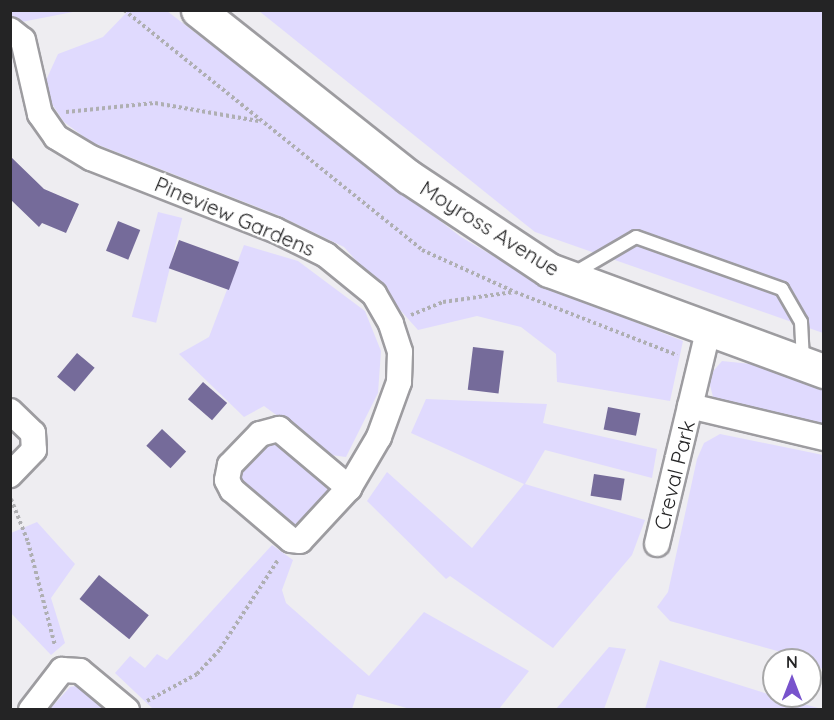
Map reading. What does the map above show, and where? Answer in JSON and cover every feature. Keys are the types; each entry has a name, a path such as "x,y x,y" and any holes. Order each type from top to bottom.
{"street":[{"name":"Moyross Avenue","path":"198,10 409,177 471,221 549,270 708,331 813,368"},
{"name":"Pineview Gardens","path":"17,35 40,114 56,137 92,158 274,230 326,255 374,294 391,324 400,352 393,407 349,488 300,541 291,540"},
{"name":"Creval Park","path":"657,544 708,331"},
{"name":"Creval Park","path":"690,406 824,438"},
{"path":"10,475 34,450 33,433 11,411"},
{"path":"291,540 232,490 227,480 230,465 260,434 279,429 349,488"},
{"path":"31,710 62,670 80,671 134,707"}],"lane":[{"path":"568,277 636,237 782,289 801,322 813,368"}],"path":[{"path":"124,10 422,250 515,292 700,364"},
{"path":"40,114 155,103 259,121"},
{"path":"391,324 443,302 515,292"},
{"path":"10,497 28,542 62,670"},
{"path":"134,707 196,674 220,649 291,540"}],"shaded area":[{"path":"11,11 78,11 11,24"},
{"path":"128,11 167,11 461,237 544,286 683,341 670,401 557,382 556,354 521,327 477,316 418,330 344,247 280,216 91,142 64,122 42,89 58,54 103,37"},
{"path":"259,11 823,11 823,333 535,232"},
{"path":"158,212 182,218 156,323 132,317"},
{"path":"244,245 298,261 365,311 381,351 378,393 346,457 331,455 264,406 244,417 179,354 209,337"},
{"path":"722,361 751,364 823,387 823,425 713,397 708,377"},
{"path":"426,399 547,404 543,423 657,449 652,478 545,450 525,484 645,520 632,555 553,648 450,576 446,579 367,501 387,472 472,548 524,484 411,433"},
{"path":"720,434 823,455 823,669 822,648 767,648 670,621 657,607 668,592 697,459 704,443"},
{"path":"267,443 279,446 328,486 326,496 293,527 241,483 242,468"},
{"path":"37,522 75,564 51,598 65,643 51,655 11,613 11,533"},
{"path":"272,545 293,560 282,590 286,603 369,676 424,612 529,671 499,709 410,709 357,694 352,709 153,709 115,673 130,656 145,668 157,654 167,660"},
{"path":"609,647 626,649 604,709 556,709"},
{"path":"660,660 762,692 762,708 822,709 645,709"},
{"path":"82,685 110,710 49,710 70,687"}],"building":[{"path":"10,156 44,189 79,204 66,233 42,223 39,227 10,199"},
{"path":"118,221 140,230 128,260 106,251"},
{"path":"179,240 239,262 229,290 169,268"},
{"path":"473,347 504,351 499,393 468,390"},
{"path":"77,353 95,368 75,392 57,377"},
{"path":"203,382 227,403 212,420 188,399"},
{"path":"608,407 640,413 636,436 604,430"},
{"path":"162,429 186,452 170,468 146,446"},
{"path":"594,474 625,479 621,501 591,496"},
{"path":"99,575 149,615 129,639 79,599"}]}
